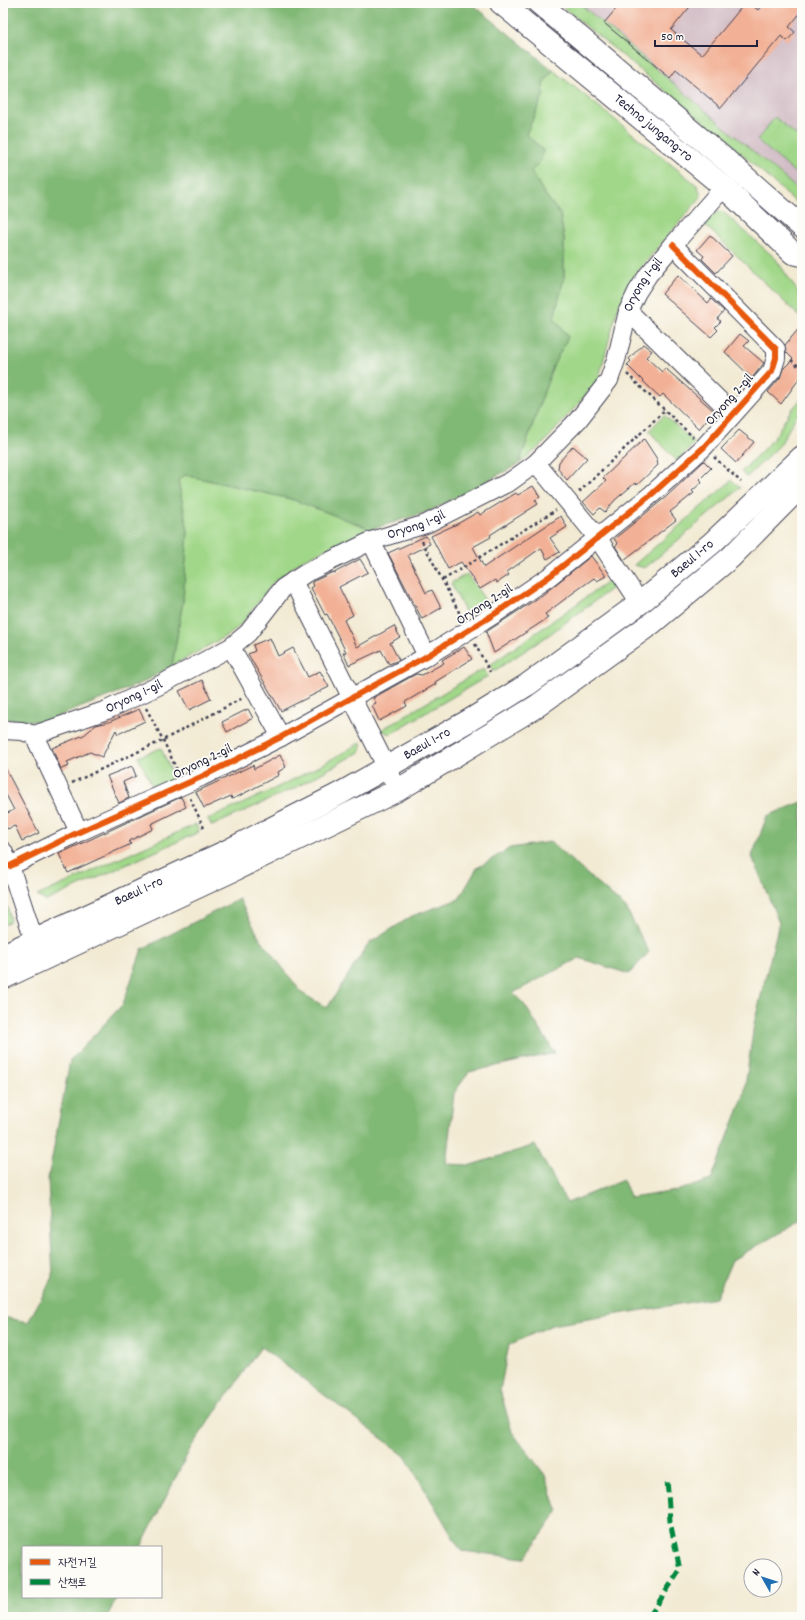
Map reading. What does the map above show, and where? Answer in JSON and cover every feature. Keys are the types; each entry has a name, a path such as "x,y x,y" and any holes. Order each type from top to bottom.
{"main road":[{"name":"Techno jungang-ro","path":"501,3 724,187 793,253 802,255"},
{"name":"Techno jungang-ro","path":"539,3 727,161 802,227"},
{"name":"Baeul 1-ro","path":"3,955 226,851 388,767 470,720 527,684 640,603 712,543 802,457"},
{"name":"Baeul 1-ro","path":"3,978 398,790 537,706 652,623 731,557 802,485"}],"street":[{"name":"Oryong 1-gil","path":"34,735 107,710 139,696 231,647 248,633 283,588 326,561 370,541 426,524 511,481 536,463 558,442 595,399 609,380 615,363 628,311 648,275 724,187"},
{"name":"Oryong 2-gil","path":"7,858 80,832 184,785 281,737 427,656 550,576 652,494 704,448 772,371 776,358 776,349 673,245"},
{"path":"628,311 733,414"},
{"path":"536,463 597,537 640,603"},
{"path":"370,541 427,656"},
{"path":"293,581 388,767 398,790"},
{"path":"231,647 281,737"},
{"path":"3,730 22,731 34,735 80,832"},
{"path":"7,858 34,940"}],"path":[{"path":"615,363 741,482"},
{"path":"443,580 568,502 665,410"},
{"path":"415,527 490,672"},
{"path":"59,789 163,740 256,692"},
{"path":"139,696 163,740 204,828"}],"shaded area":[{"path":"579,3 802,3 802,193 603,24"}],"green space":[{"path":"3,3 471,3 553,70 543,84 544,94 526,134 543,151 541,161 531,171 544,193 560,214 564,238 564,278 554,318 568,337 553,366 519,464 430,511 369,530 366,527 291,499 185,475 178,480 188,531 183,601 172,666 142,683 44,722 3,719"},
{"path":"558,3 579,3 802,193 802,208 732,145"},
{"path":"553,70 698,186 701,197 636,273 618,307 598,381 543,444 519,464 553,366 568,337 554,318 564,278 564,238 560,214 544,193 531,171 541,161 543,150 526,134 544,94 543,84"},
{"path":"775,117 802,140 801,178 757,140"},
{"path":"722,211 776,259 796,289 802,295 802,319 704,224 715,213"},
{"path":"802,398 802,411 795,418 780,445 747,477 741,472 774,438 789,413"},
{"path":"664,415 695,443 677,461 649,431"},
{"path":"185,475 291,499 366,527 369,530 302,560 273,583 243,622 233,632 172,666 183,601 188,531 178,480"},
{"path":"732,480 740,488 645,568 634,565"},
{"path":"467,574 488,604 467,616 451,583"},
{"path":"612,579 611,589 546,637 494,671 490,665"},
{"path":"483,669 488,676 390,734 381,730"},
{"path":"361,742 361,751 295,788 212,826 208,819 286,783"},
{"path":"161,748 175,780 154,789 138,757"},
{"path":"802,802 802,1220 732,1260 716,1298 552,1325 509,1345 500,1390 512,1432 545,1475 558,1512 525,1558 461,1551 405,1456 261,1347 191,1447 142,1546 22,1546 22,1598 116,1598 107,1617 3,1617 3,1317 28,1322 53,1277 48,1179 70,1061 123,1004 142,949 239,899 259,937 302,993 327,1008 368,944 412,916 459,899 477,868 510,848 550,842 626,908 649,952 629,974 579,958 513,993 524,1004 555,1053 469,1072 454,1093 446,1164 471,1165 535,1145 567,1203 623,1180 631,1198 676,1191 711,1180 744,1095 754,1024 779,923 752,856 767,816"},
{"path":"196,824 199,832 46,901 37,896"},
{"path":"8,907 10,921 3,925 3,909"}],"building":[{"path":"621,3 693,3 671,30 702,55 745,3 749,3 758,10 763,3 802,3 802,11 789,27 795,32 787,41 781,36 721,108 676,70 670,78 604,23"},
{"path":"710,235 732,256 716,273 702,259 704,256 697,250"},
{"path":"678,275 708,303 711,299 724,311 717,319 721,321 715,327 718,330 711,337 662,294"},
{"path":"802,325 802,375 781,404 768,392 780,378 783,369 793,359 786,352 785,345"},
{"path":"740,334 749,341 744,346 764,363 752,378 725,352"},
{"path":"643,344 652,351 646,357 662,372 665,368 714,411 699,429 663,394 660,397 627,365 631,361 629,359"},
{"path":"739,430 754,442 736,463 721,449"},
{"path":"644,439 657,459 658,465 637,485 635,483 615,500 605,512 600,508 594,514 583,502 606,481 603,478"},
{"path":"573,446 587,458 567,480 558,469 559,462"},
{"path":"704,461 711,468 700,479 702,482 692,491 694,493 670,512 676,520 624,560 615,546 618,544 614,539 666,497"},
{"path":"533,486 540,497 535,500 538,504 490,535 491,537 473,547 484,567 561,516 567,527 550,538 560,552 547,559 541,548 507,572 509,575 497,583 495,580 480,589 461,562 448,569 431,536 478,512 480,515 516,493 518,495"},
{"path":"426,536 430,544 408,555 426,593 432,590 441,608 422,619 388,553"},
{"path":"591,556 606,576 597,581 594,578 545,614 548,618 494,653 486,632 541,596"},
{"path":"360,559 368,572 339,587 353,615 344,620 357,647 394,626 400,637 390,643 399,660 389,664 381,650 349,665 343,653 346,652 327,614 325,615 311,588 314,586 312,582 333,572 334,573"},
{"path":"270,638 278,656 293,648 308,677 320,671 329,687 281,711 248,654 255,651 253,645"},
{"path":"464,647 472,659 435,682 436,684 405,702 407,706 379,721 372,705 376,703 373,698 416,674 422,675 444,663 442,660"},
{"path":"202,680 211,699 189,710 179,691"},
{"path":"139,709 145,721 118,734 116,730 102,757 90,752 67,762 69,766 61,769 52,748 84,735 96,725 109,722"},
{"path":"248,709 253,718 227,732 222,722"},
{"path":"280,755 286,767 278,772 279,775 239,796 232,799 231,796 204,808 196,792 253,765 254,769"},
{"path":"3,764 39,833 22,841 15,826 7,829 3,820 3,815 14,810 3,789"},
{"path":"132,766 136,776 123,782 129,798 119,803 107,776"},
{"path":"181,797 186,807 151,824 153,829 129,841 131,844 68,873 59,854"}],"marked path":[{"path":"649,1617 680,1570 670,1521 667,1479"}],"cycle path":[{"path":"10,866 79,832 201,777 281,737 427,656 496,613 550,576 652,494 704,447 772,371 776,358 776,349 673,245"}]}
